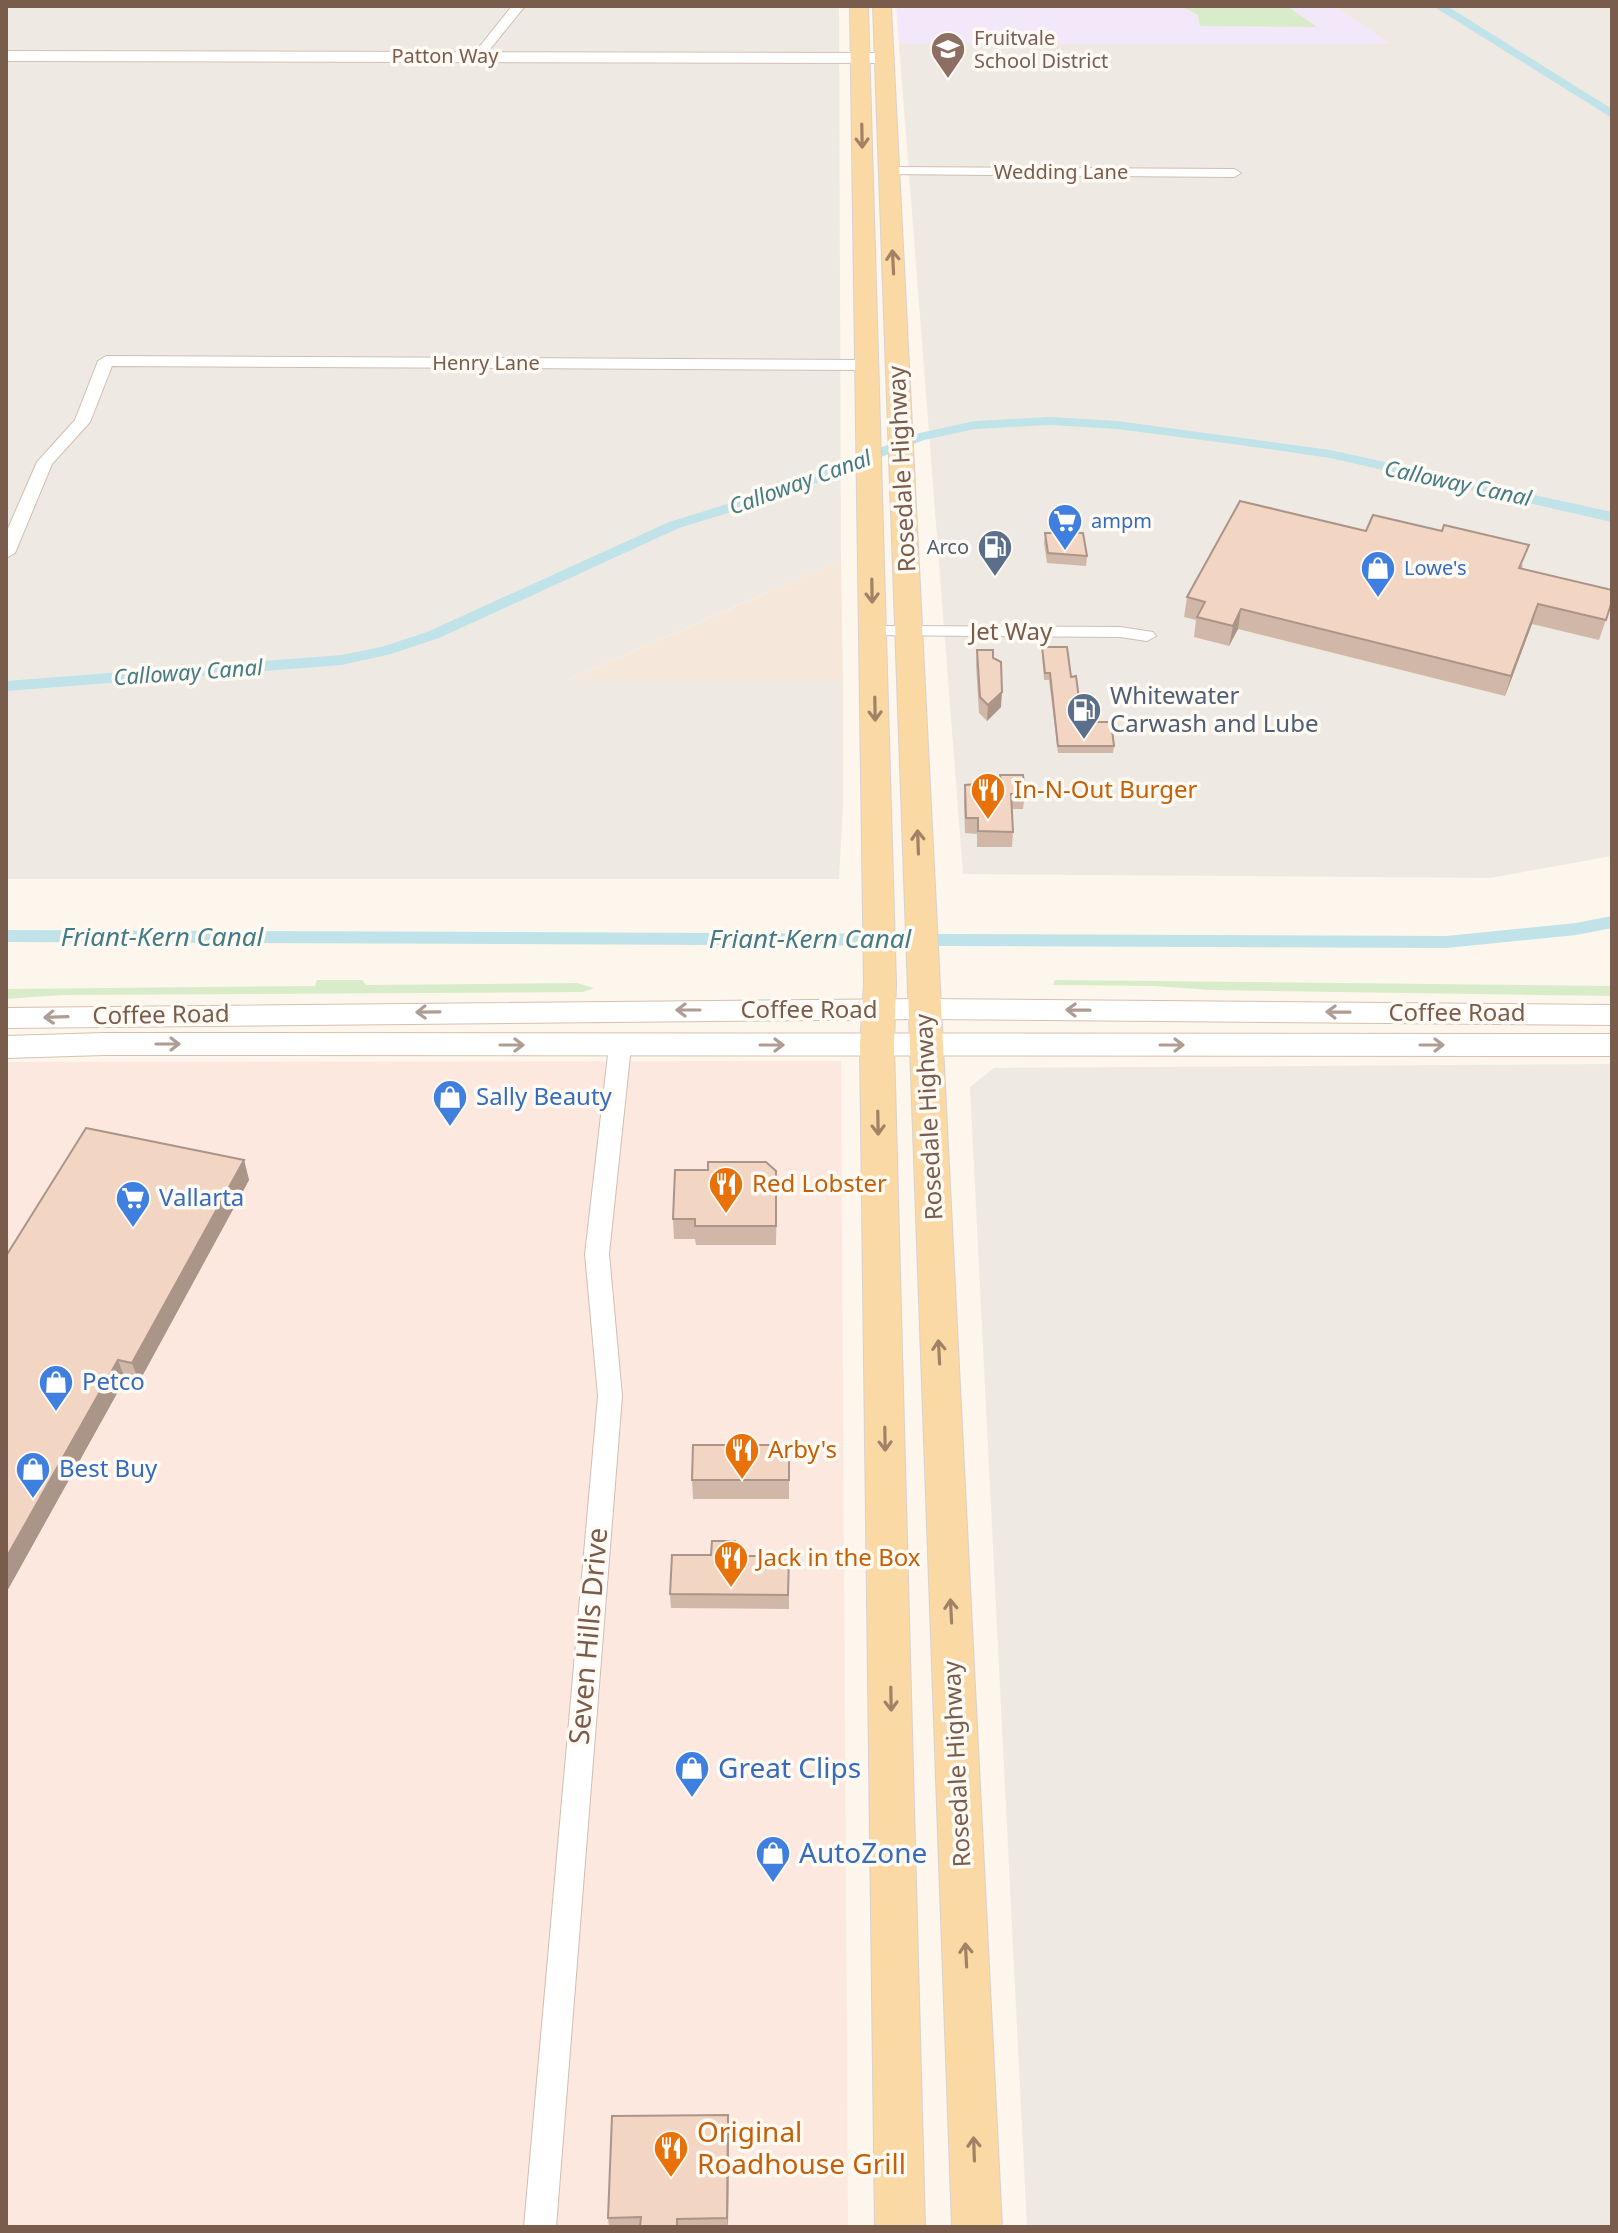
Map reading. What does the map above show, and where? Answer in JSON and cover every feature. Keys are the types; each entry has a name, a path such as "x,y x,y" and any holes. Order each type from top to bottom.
{"main road":[{"name":"Rosedale Highway","path":"859,6 867,365 879,380 884,429 902,461 977,2227"},
{"name":"Rosedale Highway","path":"882,6 898,366 884,429 869,468 900,2227"},
{"name":"Patton Way","path":"6,56 885,58"},
{"path":"865,280 877,293 879,347 886,359 898,366"},
{"name":"Coffee Road","path":"6,1018 925,1027 1612,1015"},
{"name":"Coffee Road","path":"6,1047 104,1044 620,1046 877,1027"},
{"name":"Coffee Road","path":"925,1027 1612,1045"}],"street":[{"path":"478,56 519,6"},
{"name":"Wedding Lane","path":"889,171 1234,173"},
{"name":"Henry Lane","path":"13,524 45,462 82,422 106,361 867,365"},
{"path":"6,553 13,524"},
{"name":"Jet Way","path":"874,631 1120,632 1147,636"},
{"name":"Seven Hills Drive","path":"540,2227 610,1396 597,1254 620,1046"}],"shaded area":[{"path":"6,6 839,6 841,560 568,680 843,681 843,806 839,879 6,879"},
{"path":"896,6 1334,6 1390,44 899,44"},
{"path":"1334,6 1612,6 1612,856 1490,878 963,874 899,44 1388,44"},
{"path":"841,560 843,681 566,681"},
{"path":"841,1061 848,2227 6,2227 6,1062"},
{"path":"1612,1064 1612,2227 1027,2227 970,1087 994,1068"}],"green space":[{"path":"1181,6 1287,6 1317,27 1200,26 1198,15"},
{"path":"317,980 362,980 366,985 577,983 594,988 583,992 62,995 6,999 6,989 315,986"},
{"path":"1055,980 1612,986 1612,996 1210,990 1053,985"}],"building":[{"name":"Lowe's","path":"1240,501 1366,531 1373,515 1442,531 1444,525 1529,545 1519,568 1612,590 1612,601 1606,620 1538,604 1511,676 1241,609 1233,626 1197,617 1205,602 1187,597"},
{"path":"1045,533 1083,533 1087,556 1048,553"},
{"path":"1042,647 1067,647 1071,677 1076,676 1082,722 1111,722 1114,746 1058,746 1050,673 1045,673"},
{"path":"977,650 993,650 993,658 1001,662 1002,692 988,705 980,697"},
{"name":"In-N-Out Burger","path":"1000,775 1023,775 1025,794 1011,794 1013,832 978,831 978,818 966,818 965,785 1001,782"},
{"name":"Vallarta","path":"86,1128 244,1160 132,1363 118,1360 6,1558 6,1256"},
{"name":"Red Lobster","path":"708,1162 766,1162 776,1171 776,1226 695,1226 695,1219 673,1219 675,1170 708,1170"},
{"path":"693,1445 789,1445 789,1480 692,1480"},
{"name":"Jack in the Box","path":"712,1541 735,1541 735,1556 789,1556 788,1595 670,1594 672,1555 711,1555"},
{"name":"Original Roadhouse Grill","path":"728,2115 727,2218 677,2219 677,2227 640,2227 641,2217 608,2218 612,2116"}],"waterway":[{"name":"Calloway Canal","path":"1439,6 1612,114"},
{"name":"Calloway Canal","path":"6,686 342,660 385,651 433,635 674,525 781,492 920,437 975,425 1051,421 1117,425 1240,441 1330,454 1612,517"},
{"name":"Friant-Kern Canal","path":"6,936 1446,942 1576,929 1612,922"}],"place":[{"name":"Fruitvale School District","path":"948,80"},
{"name":"ampm","path":"1065,552"},
{"name":"Arco","path":"995,578"},
{"name":"Lowe's","path":"1378,599"},
{"name":"Whitewater Carwash and Lube","path":"1084,741"},
{"name":"In-N-Out Burger","path":"988,821"},
{"name":"Sally Beauty","path":"450,1128"},
{"name":"Red Lobster","path":"726,1215"},
{"name":"Vallarta","path":"133,1229"},
{"name":"Petco","path":"56,1413"},
{"name":"Arby's","path":"742,1481"},
{"name":"Best Buy","path":"33,1500"},
{"name":"Jack in the Box","path":"731,1589"},
{"name":"Great Clips","path":"692,1799"},
{"name":"AutoZone","path":"773,1884"},
{"name":"Original Roadhouse Grill","path":"671,2179"}]}
